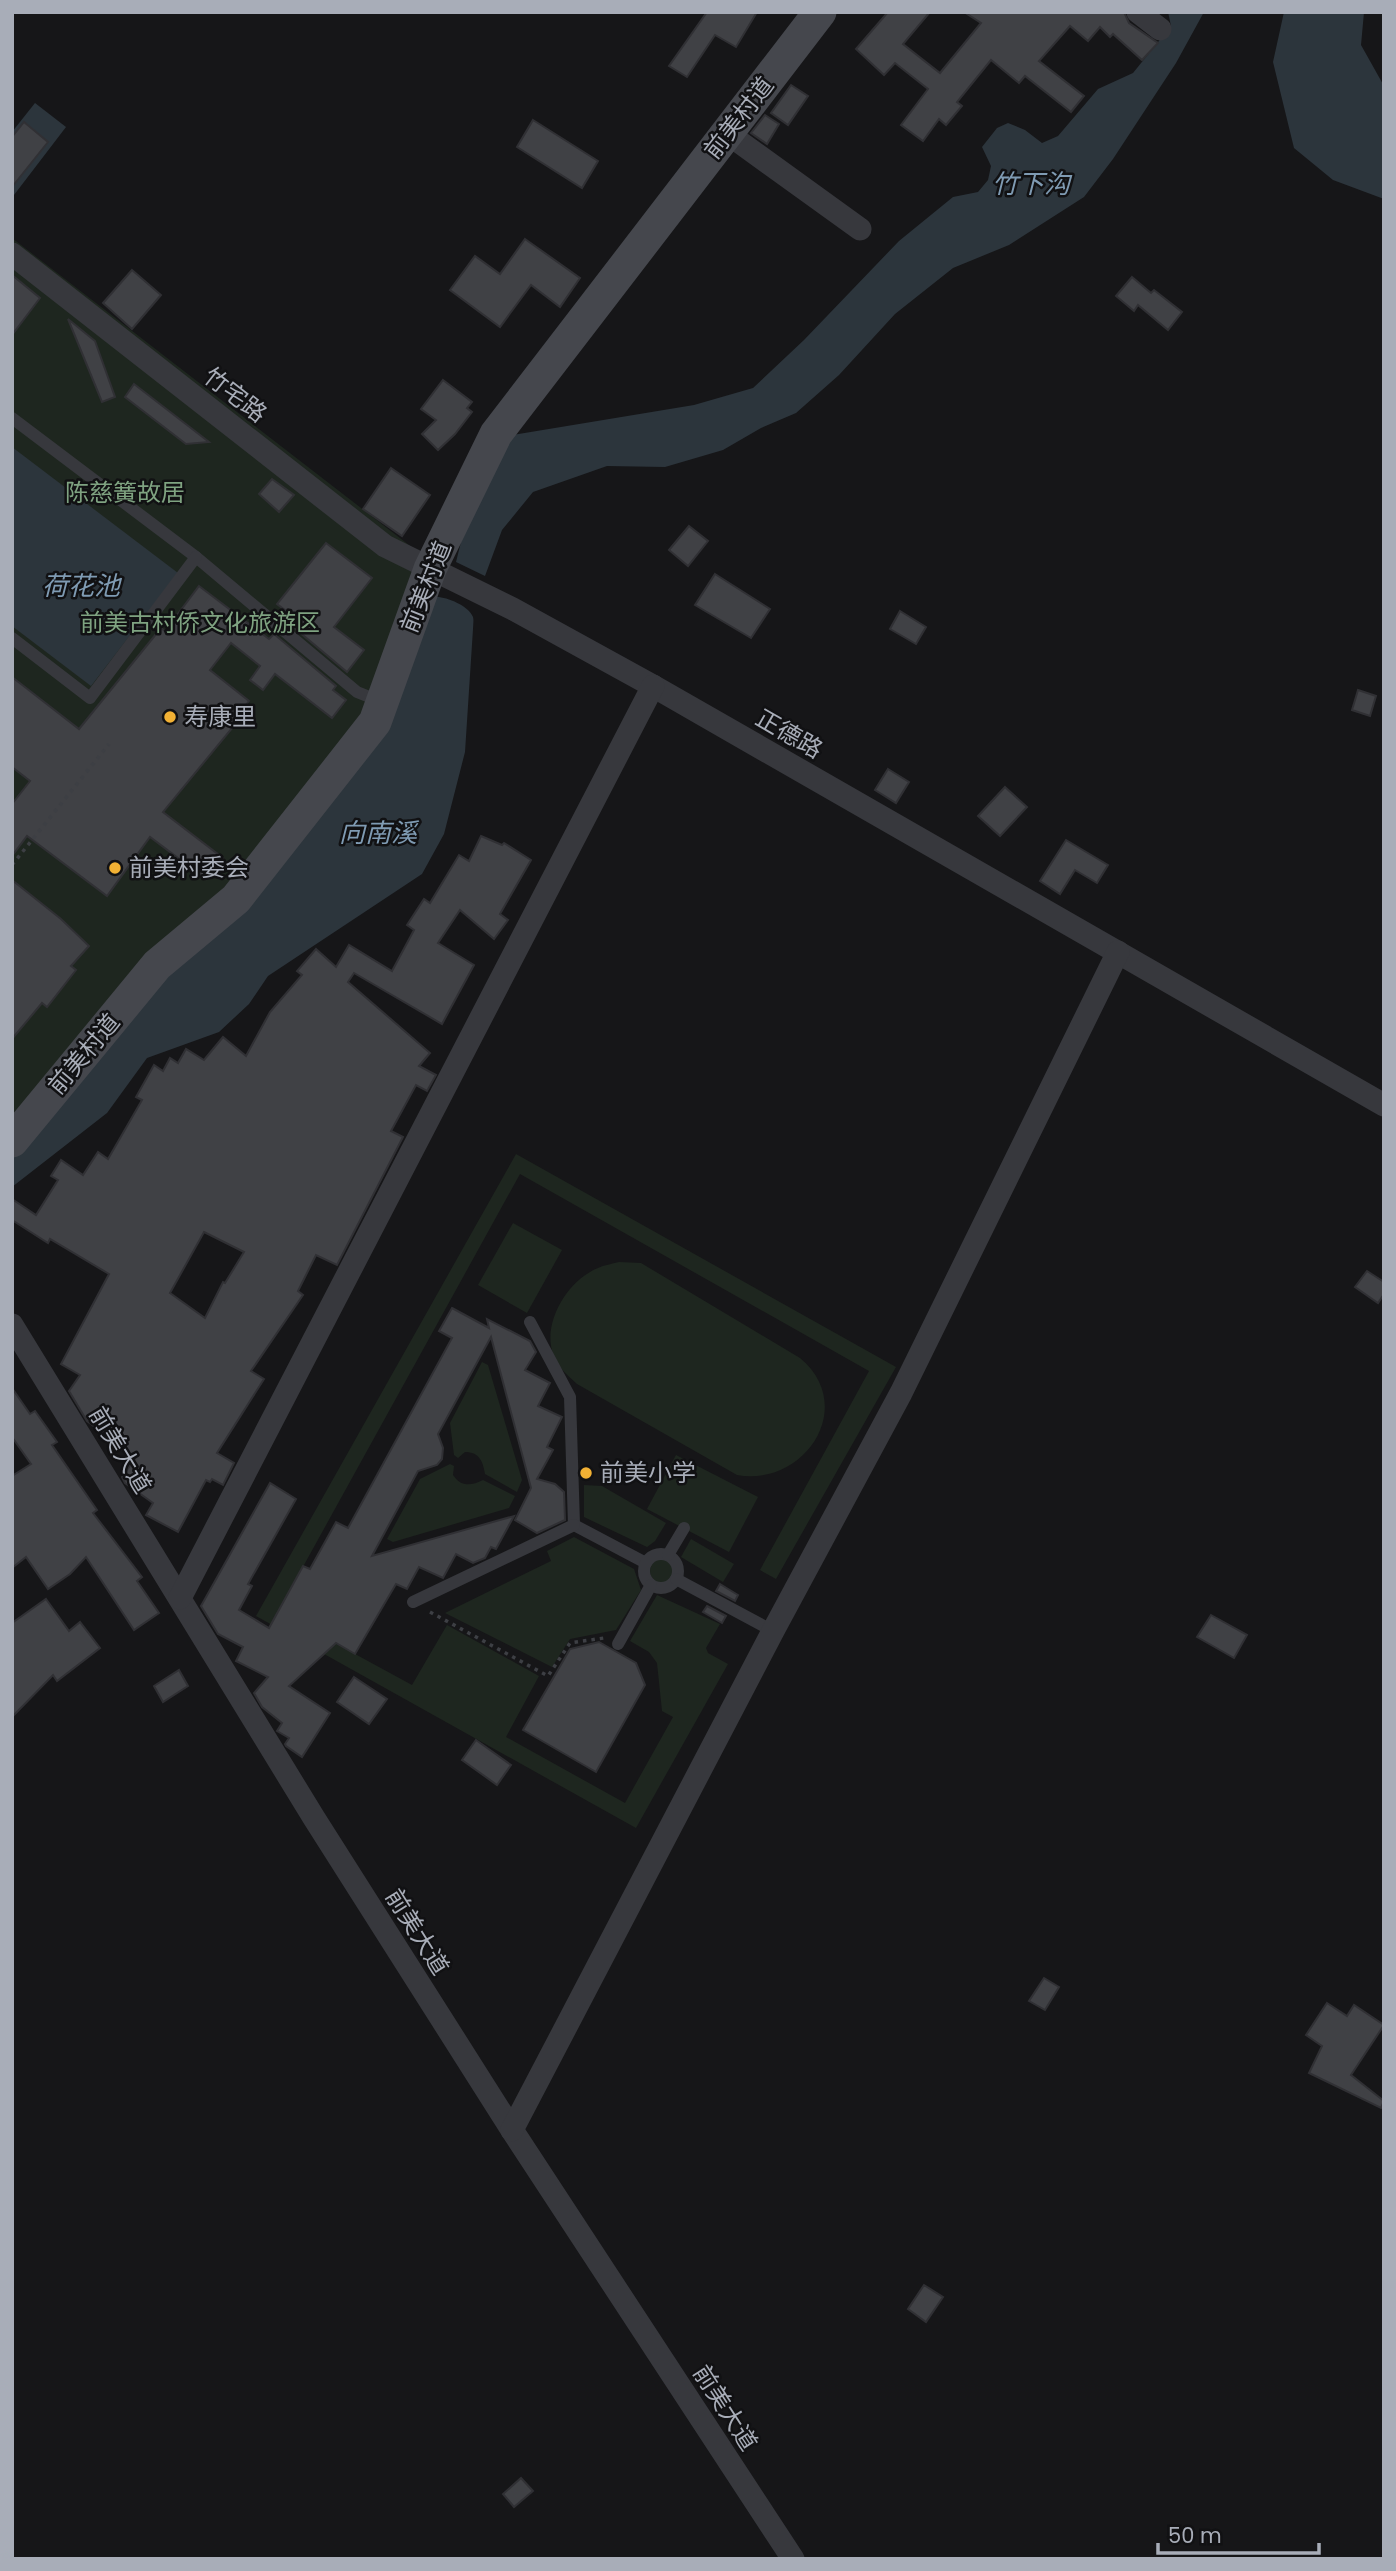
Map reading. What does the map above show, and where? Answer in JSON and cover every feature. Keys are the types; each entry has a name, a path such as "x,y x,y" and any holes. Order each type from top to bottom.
{"street":[{"name":"前美村道","path":"12,1141 157,965 236,899 375,722 430,569 496,434 820,12"},
{"path":"1138,12 1160,29"},
{"path":"727,133 860,229"},
{"name":"竹宅路","path":"12,254 385,546 430,569"},
{"name":"正德路","path":"430,569 513,609 653,687 1384,1105"},
{"path":"180,1598 653,687"},
{"path":"512,2130 773,1631 901,1393 1118,951"},
{"name":"前美大道","path":"12,1325 314,1818 512,2130 793,2559"}],"lane":[{"path":"12,418 196,557 357,692 383,702"},
{"path":"12,638 90,698 196,557"},
{"path":"530,1322 570,1397 574,1525"},
{"path":"574,1525 646,1563"},
{"path":"413,1602 574,1525"},
{"path":"668,1555 684,1528"},
{"path":"654,1555 668,1555 678,1566 676,1579 665,1587 652,1585 644,1574 646,1563 654,1555"},
{"path":"676,1579 773,1631"},
{"path":"618,1644 652,1585"}],"path":[{"path":"12,865 109,744"},
{"path":"413,1602 548,1676 570,1643 602,1637 618,1644"}],"green space":[{"name":"前美古村侨文化旅游区","path":"12,238 418,552 362,726 230,890 12,1127"},
{"path":"516,1154 896,1367 776,1579 760,1570 869,1371 520,1174 278,1612 412,1685 447,1625 539,1676 506,1737 625,1803 673,1717 662,1711 657,1663 649,1652 630,1641 657,1595 720,1624 706,1648 708,1653 728,1664 636,1828 256,1616"},
{"path":"513,1223 562,1250 527,1313 478,1285"},
{"path":"619,1262 641,1263 800,1358 817,1377 824,1398 823,1419 816,1439 802,1456 784,1469 762,1475 737,1475 577,1384 566,1374 553,1354 551,1342 554,1316 560,1303 587,1274"},
{"path":"482,1362 488,1365 522,1480 517,1492 485,1474 481,1461 474,1454 465,1452 458,1458 454,1455 450,1423"},
{"path":"676,1455 758,1497 729,1552 647,1509"},
{"path":"450,1464 454,1466 453,1475 463,1483 483,1480 515,1496 509,1508 393,1542 387,1539 420,1479"},
{"path":"584,1485 602,1486 666,1523 655,1541 647,1547 584,1517"},
{"path":"574,1537 634,1569 641,1590 616,1630 570,1639 552,1667 445,1613 551,1561 547,1551"},
{"path":"691,1539 734,1564 723,1582 681,1557"},
{"path":"662,1559 673,1566 674,1571 667,1582 662,1583 651,1576 650,1571 657,1560"}],"water":[{"name":"竹下沟","path":"1168,12 1204,12 1176,63 1113,159 1084,197 1009,245 953,268 895,314 839,375 796,413 761,428 723,450 665,467 607,466 533,492 502,530 485,576 456,562 465,526 507,436 694,405 753,388 804,340 899,241 953,197 978,192 988,180 991,166 982,147 997,128 1008,123 1025,130 1042,143 1058,136 1098,89 1133,73 1171,26"},
{"path":"1284,12 1364,12 1361,45 1384,86 1384,199 1333,180 1294,148 1273,62"},
{"path":"35,103 66,127 14,195 12,132"},
{"name":"荷花池","path":"12,447 178,573 91,686 12,626"},
{"name":"向南溪","path":"437,597 452,600 462,606 471,613 473,623 465,752 444,834 422,874 268,976 249,1004 219,1032 147,1058 107,1113 12,1187 12,1155 171,962 250,899"}],"building":[{"path":"707,12 757,12 736,47 715,35 687,77 669,66"},
{"path":"888,12 930,12 903,44 940,73 981,23 964,12 1124,12 1129,23 1158,43 1142,60 1113,34 1110,37 1100,27 1088,41 1070,26 1039,61 1084,96 1071,112 1025,76 1019,83 991,60 957,102 962,106 946,125 939,119 923,141 901,125 928,89 895,63 884,75 856,49"},
{"path":"791,85 808,96 788,125 771,113"},
{"path":"765,115 779,124 767,144 751,133"},
{"path":"533,120 598,161 582,188 517,147"},
{"path":"24,122 48,142 12,187 12,137"},
{"path":"525,239 580,278 560,307 531,285 500,327 450,290 475,256 500,274"},
{"path":"132,270 161,295 132,329 103,303"},
{"path":"12,275 40,298 12,335"},
{"path":"1132,277 1151,293 1154,290 1182,312 1168,330 1138,305 1134,311 1116,296"},
{"path":"68,319 95,341 115,397 102,402"},
{"path":"443,380 472,402 467,408 472,412 438,450 422,434 436,420 421,409"},
{"path":"134,384 209,442 186,444 125,397"},
{"path":"391,468 430,495 402,536 363,509"},
{"path":"272,479 294,495 279,512 259,494"},
{"path":"689,526 708,541 688,566 669,550"},
{"path":"326,543 372,578 334,627 364,650 347,672 285,620 290,614 277,604"},
{"path":"715,574 770,609 751,638 695,605"},
{"path":"199,586 269,639 274,634 336,686 333,690 346,700 332,718 275,674 263,690 250,680 260,666 231,643 210,670 249,701 230,725 233,727 163,812 223,858 206,879 150,837 107,896 27,836 12,856 12,804 30,781 12,767 12,677 79,729 161,628 165,631"},
{"path":"900,611 926,627 916,644 890,629"},
{"path":"1358,690 1376,696 1370,716 1352,710"},
{"path":"888,769 909,782 896,803 875,790"},
{"path":"1005,787 1027,807 1000,836 978,816"},
{"path":"481,836 502,845 504,843 531,860 500,914 508,920 494,939 460,910 438,943 474,965 442,1024 354,973 348,982 430,1053 419,1066 436,1075 427,1091 416,1085 391,1131 403,1137 337,1265 316,1255 298,1291 303,1295 251,1371 264,1379 217,1453 234,1463 223,1485 212,1479 210,1482 206,1480 178,1532 146,1515 153,1503 125,1483 122,1477 136,1457 105,1441 107,1436 87,1421 69,1391 80,1375 61,1364 109,1274 50,1239 48,1243 12,1220 12,1199 36,1215 58,1180 51,1176 61,1160 83,1175 98,1152 108,1159 142,1100 136,1097 154,1065 163,1071 170,1058 178,1063 186,1049 204,1060 223,1037 246,1056 270,1012 302,975 297,971 316,949 336,967 349,945 392,971 414,930 407,925 424,899 430,903 459,855 469,861","holes":["204,1232 244,1252 225,1283 223,1282 205,1318 170,1293"]},
{"path":"1066,840 1108,865 1097,883 1075,870 1060,894 1040,881"},
{"path":"12,880 61,919 89,946 71,966 76,970 47,1007 42,1003 12,1039"},
{"path":"1367,1271 1384,1282 1384,1294 1378,1303 1355,1287"},
{"path":"452,1308 489,1328 487,1319 530,1341 536,1352 525,1370 550,1383 538,1406 562,1417 547,1447 553,1450 537,1479 555,1484 564,1492 565,1520 537,1533 515,1520 531,1488 491,1337 438,1434 443,1448 442,1459 437,1465 418,1471 372,1556 514,1516 496,1549 491,1547 485,1558 473,1563 456,1554 443,1578 419,1567 407,1589 396,1584 355,1654 336,1643 289,1686 330,1713 302,1757 286,1746 289,1738 277,1731 282,1723 262,1707 254,1693 268,1677 236,1661 243,1647 218,1634 201,1606 270,1483 296,1499 248,1584 252,1586 239,1610 269,1628 303,1566 310,1569 336,1522 348,1528 452,1338 439,1331"},
{"path":"12,1388 30,1414 35,1411 57,1442 52,1445 97,1510 93,1513 142,1577 137,1581 159,1613 134,1630 86,1557 70,1574 48,1589 26,1557 12,1568 12,1476 31,1464 12,1437"},
{"path":"720,1584 738,1595 735,1601 716,1591"},
{"path":"46,1599 69,1631 80,1622 100,1648 57,1681 53,1675 12,1717 12,1623"},
{"path":"707,1606 726,1616 722,1623 703,1612"},
{"path":"1211,1615 1247,1635 1234,1658 1197,1637"},
{"path":"599,1642 636,1663 645,1685 596,1772 523,1730 570,1649"},
{"path":"179,1670 188,1686 163,1702 154,1686"},
{"path":"354,1677 387,1699 369,1724 337,1702"},
{"path":"476,1740 511,1765 497,1785 462,1760"},
{"path":"1044,1978 1059,1987 1045,2010 1029,2001"},
{"path":"1327,2003 1347,2016 1354,2005 1384,2025 1351,2075 1384,2101 1381,2108 1309,2073 1322,2046 1306,2035"},
{"path":"924,2285 943,2297 926,2322 908,2309"},
{"path":"521,2478 533,2491 514,2507 503,2494"}],"place":[{"name":"寿康里","path":"170,717"},
{"name":"前美村委会","path":"115,868"},
{"name":"前美小学","path":"586,1473"}],"park label":[{"name":"陈慈簧故居","path":"125,493"}]}
